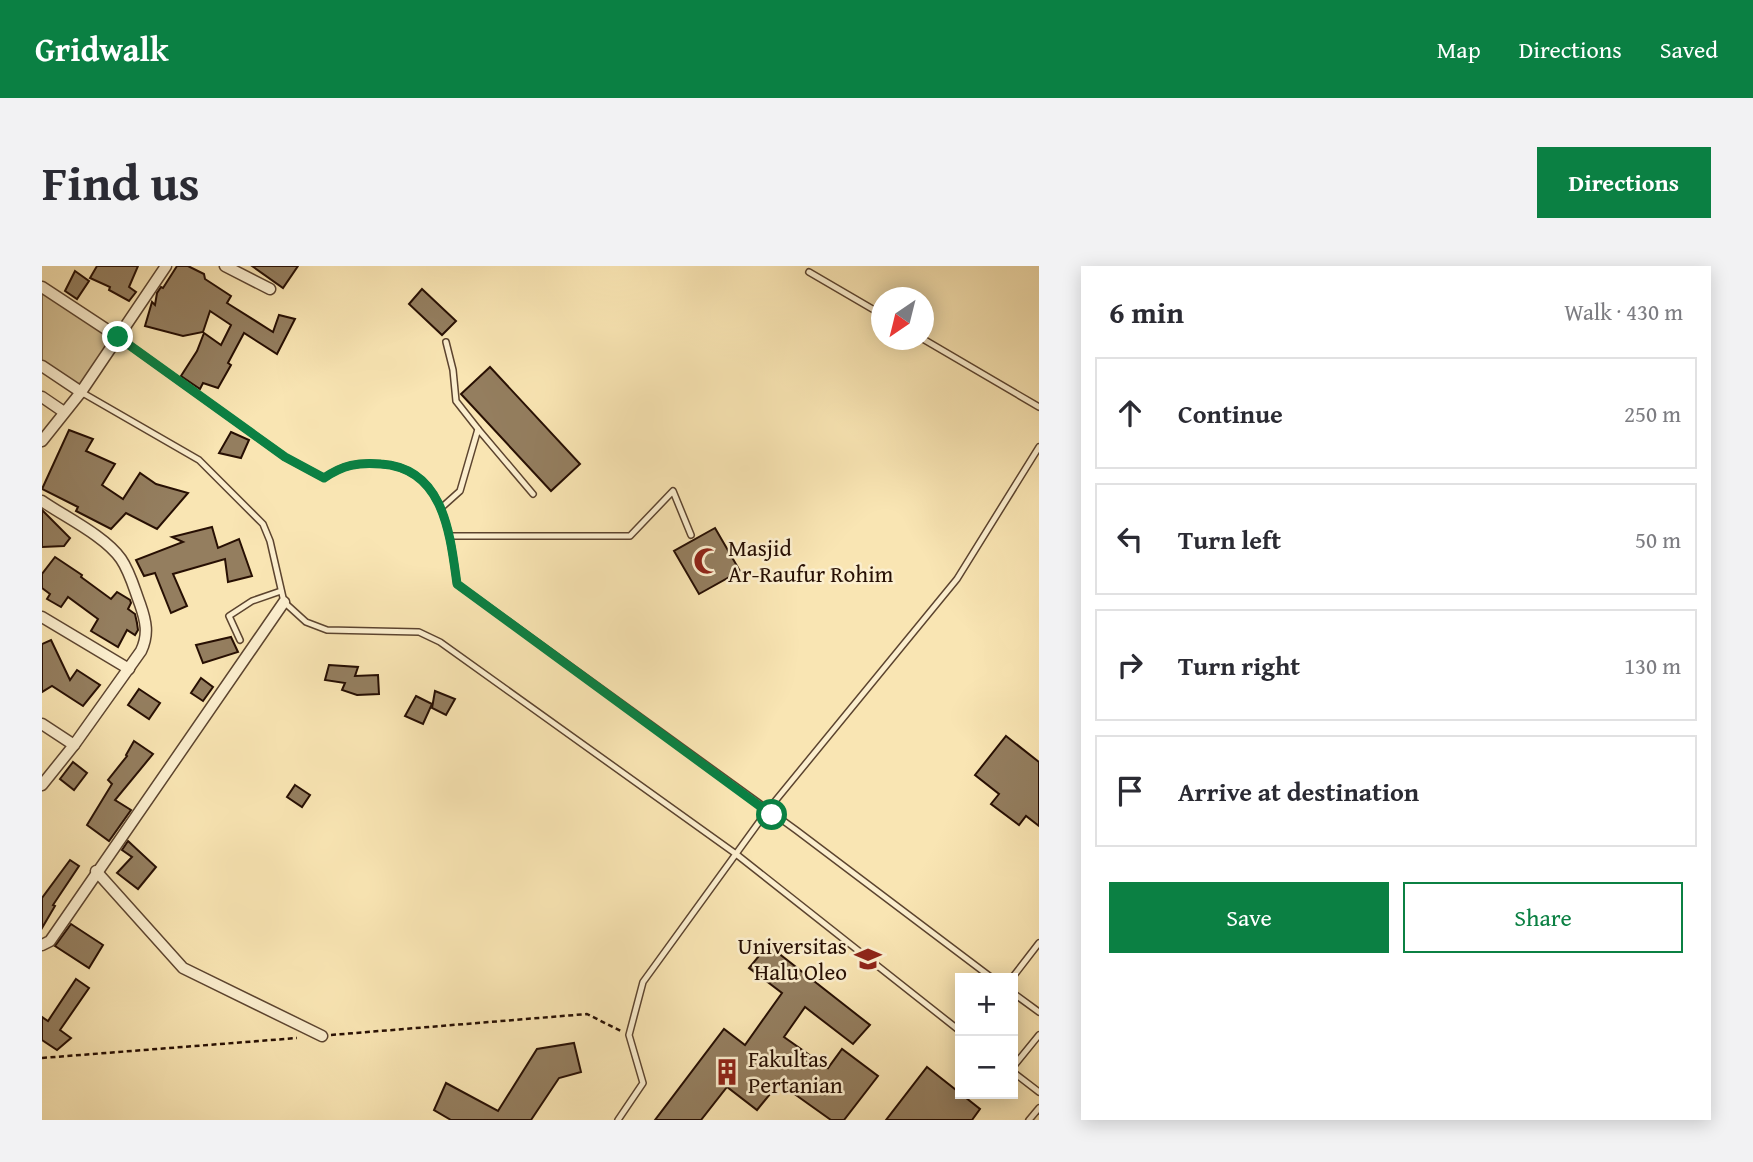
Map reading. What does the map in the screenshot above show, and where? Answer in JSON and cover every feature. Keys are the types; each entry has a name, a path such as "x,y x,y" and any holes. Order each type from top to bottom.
{"street":[{"path":"42,441 81,392 166,266"},
{"path":"225,266 270,289"},
{"path":"42,287 118,337"},
{"path":"42,366 81,392"},
{"path":"42,397 64,412"},
{"path":"42,502 120,556 129,572 145,618 146,632 141,651 129,669 42,785"},
{"path":"42,945 50,941 282,597"},
{"path":"42,617 129,669"},
{"path":"42,724 74,745"},
{"path":"96,871 183,968 322,1036"}],"lane":[{"path":"809,272 871,308"},
{"path":"118,337 285,457 324,478 341,467 362,463 393,465 423,479 440,508 450,536 457,584 796,830 985,973"},
{"path":"446,342 453,370 456,401 533,494"},
{"path":"934,345 1039,407"},
{"path":"81,392 199,460 263,524 270,541 282,597 306,622 327,630 419,632 440,642 736,854 955,1027"},
{"path":"440,508 460,491 478,429"},
{"path":"618,1120 643,1083 629,1035 643,982 767,811 957,579 1039,447"},
{"path":"450,536 630,536 673,491 691,535"},
{"path":"240,640 229,616 251,601 282,597"},
{"path":"1016,973 1039,943"},
{"path":"1018,997 1039,1012"},
{"path":"1018,1062 1039,1035"},
{"path":"1018,1073 1039,1092"},
{"path":"1029,1120 1039,1108"}],"path":[{"path":"42,1058 587,1014 629,1035"}],"shaded area":[{"path":"42,287 118,337 80,390 42,365"}],"building":[{"path":"97,266 138,266 129,287 136,292 129,301 109,290 110,287 90,278"},
{"path":"177,266 188,266 204,274 205,279 231,296 227,303 273,332 279,315 295,319 277,354 244,333 218,388 203,383 200,389 181,376 197,351 204,333 221,345 231,325 210,311 203,332 183,336 145,326 152,302 155,305 157,293"},
{"path":"252,266 298,266 283,288"},
{"path":"75,271 89,281 77,299 65,291"},
{"path":"422,289 456,321 442,335 409,304"},
{"path":"490,367 580,464 551,491 461,394"},
{"path":"69,430 93,439 86,451 115,464 102,485 123,499 140,473 156,484 188,493 157,529 126,513 111,529 76,511 78,507 42,489"},
{"path":"231,432 249,440 241,458 219,453"},
{"path":"42,510 70,538 64,546 42,547"},
{"path":"212,527 218,548 239,539 252,576 228,582 225,559 173,574 187,606 171,613 155,573 144,576 136,560 183,542 172,537"},
{"name":"Masjid Ar-Raufur Rohim","path":"715,528 740,571 699,594 674,551"},
{"path":"55,557 111,599 117,592 130,600 128,609 135,614 138,630 135,635 127,630 118,647 91,631 98,619 68,597 61,607 47,599 50,594 42,588 42,574"},
{"path":"231,637 238,652 203,663 196,645"},
{"path":"51,640 70,680 77,670 100,685 83,706 52,686 42,692 42,644"},
{"path":"329,665 358,667 355,676 378,675 379,694 357,695 342,690 345,683 325,680"},
{"path":"201,678 213,687 203,701 191,693"},
{"path":"139,689 160,703 149,719 128,705"},
{"path":"435,691 455,699 446,715 432,708"},
{"path":"416,696 432,704 423,724 405,716"},
{"path":"1006,736 1039,762 1039,826 1026,816 1019,825 991,804 999,794 975,775"},
{"path":"134,741 153,754 115,800 131,810 109,841 87,825 112,784 108,780 127,756"},
{"path":"73,762 87,773 74,790 60,779"},
{"path":"295,785 310,795 302,807 287,797"},
{"path":"128,841 156,867 138,889 117,873 132,857 122,850"},
{"path":"70,860 79,866 53,905 55,906 42,928 42,898"},
{"path":"71,924 103,945 89,968 55,946"},
{"path":"768,945 870,1025 853,1044 805,1007 784,1037 828,1068 842,1049 878,1076 844,1120 831,1120 779,1083 757,1110 727,1087 701,1120 655,1120 724,1029 745,1045 782,993 749,968"},
{"path":"76,979 89,988 60,1030 71,1038 57,1050 42,1040 42,1017 48,1021"},
{"path":"574,1043 581,1072 559,1078 531,1120 451,1120 434,1110 446,1083 498,1111 537,1049"},
{"path":"927,1067 955,1089 955,1099 967,1099 980,1109 972,1120 886,1120"}],"place":[{"name":"Masjid Ar-Raufur Rohim","path":"707,561"},
{"name":"Universitas Halu Oleo","path":"868,959"},
{"name":"Fakultas Pertanian","path":"727,1072"}],"route":[{"path":"118,337 285,457 324,478 341,467 362,463 393,465 423,479 438,502 450,536 457,584 772,815"}]}
